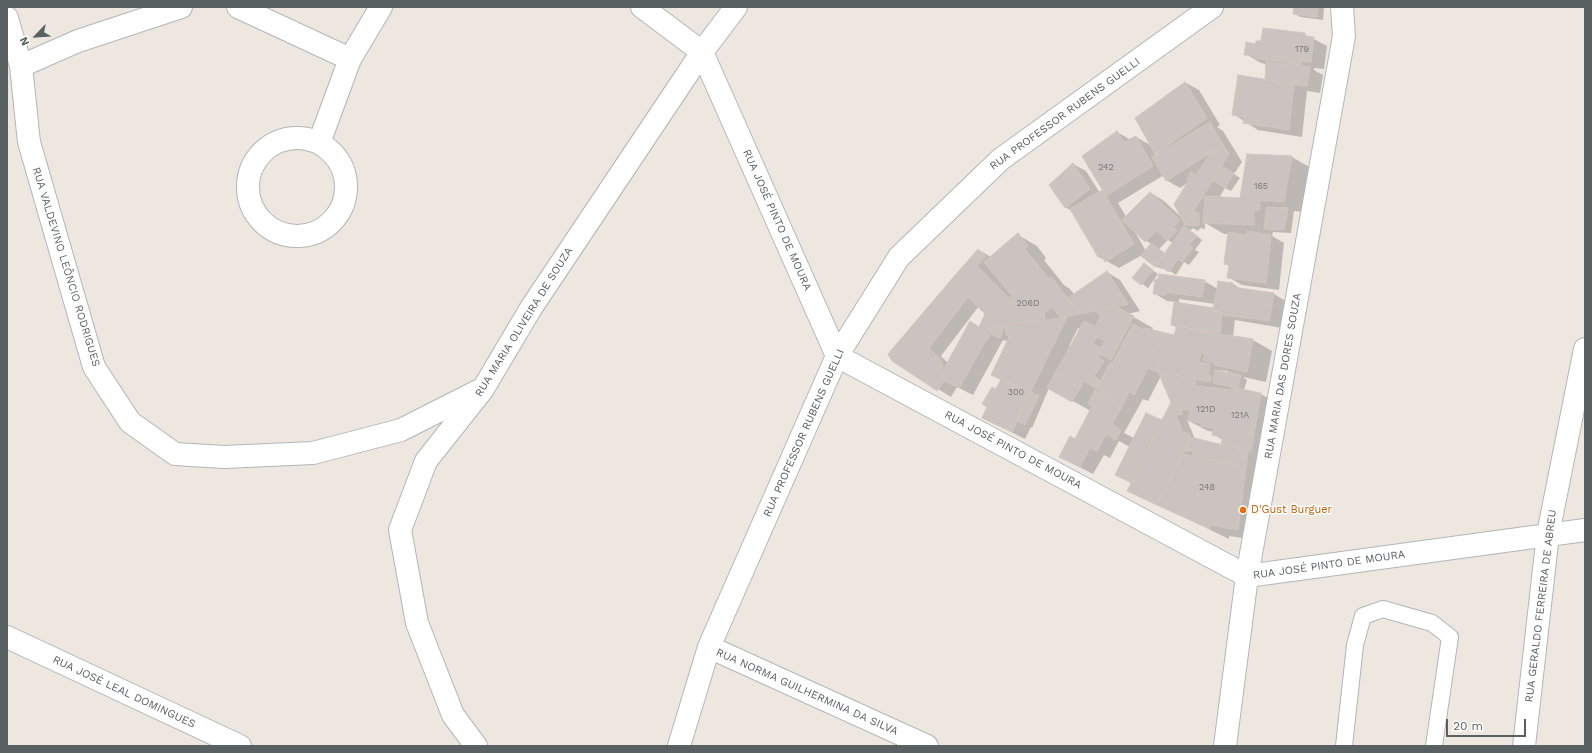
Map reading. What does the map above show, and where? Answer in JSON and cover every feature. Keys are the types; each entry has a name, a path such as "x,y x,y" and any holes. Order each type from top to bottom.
{"street":[{"path":"21,66 78,41 181,7"},
{"path":"238,7 350,59"},
{"path":"319,143 350,59 381,7"},
{"name":"RUA JOSÉ PINTO DE MOURA","path":"642,7 702,52 837,356 1247,576 1585,530"},
{"name":"RUA MARIA OLIVEIRA DE SOUZA","path":"476,746 453,715 417,623 400,530 426,461 483,389 531,308 702,52 736,7"},
{"name":"RUA PROFESSOR RUBENS GUELLI","path":"679,746 709,647 837,356 899,257 1001,158 1212,7"},
{"name":"RUA MARIA DAS DORES SOUZA","path":"1225,746 1247,576 1344,36 1342,7"},
{"name":"RUA VALDEVINO LEÔNCIO RODRIGUES","path":"7,18 21,66 29,142 94,367 130,422 175,454 224,457 313,453 402,430 483,389"},
{"path":"300,138 319,143 334,155 343,172 346,191 341,210 329,225 312,234 293,237 275,232 259,220 250,202 247,184 253,165 264,150 281,140 300,138"},
{"name":"RUA GERALDO FERREIRA DE ABREU","path":"1524,746 1548,534 1585,349"},
{"name":"RUA JOSÉ LEAL DOMINGUES","path":"7,637 240,746"},
{"name":"RUA NORMA GUILHERMINA DA SILVA","path":"709,647 927,746"}],"lane":[{"path":"1344,746 1355,645 1363,616 1383,609 1432,623 1450,637 1434,746"}],"building":[{"path":"1294,7 1318,7 1317,17 1293,14"},
{"path":"1263,28 1305,33 1304,36 1314,37 1311,62 1301,61 1301,65 1254,58 1254,56 1244,55 1246,42 1256,44 1256,41 1261,41"},
{"path":"1266,62 1310,67 1307,86 1265,80"},
{"path":"1238,75 1294,84 1289,130 1243,123 1244,117 1232,115"},
{"path":"1185,82 1207,118 1155,154 1135,118"},
{"path":"1210,122 1223,145 1166,181 1152,157"},
{"path":"1117,131 1124,142 1136,136 1153,166 1106,196 1082,156"},
{"path":"1223,145 1229,154 1185,225 1174,204 1189,180 1187,179 1191,172 1196,175 1212,151"},
{"path":"1247,154 1292,156 1284,202 1260,200 1259,211 1254,210 1254,225 1203,223 1205,196 1240,198"},
{"path":"1073,163 1090,189 1065,208 1049,185"},
{"path":"1221,166 1234,173 1225,188 1212,180"},
{"path":"1102,190 1134,244 1105,262 1102,255 1098,257 1070,209"},
{"path":"1150,192 1180,220 1173,227 1177,231 1167,241 1157,231 1145,242 1122,220"},
{"path":"1267,207 1288,208 1284,230 1264,229"},
{"path":"1193,212 1199,213 1199,226 1185,225"},
{"path":"1184,226 1197,236 1189,245 1193,248 1182,262 1178,259 1169,272 1157,264"},
{"path":"1247,231 1271,235 1266,283 1227,278 1229,265 1224,264 1228,232 1247,235"},
{"path":"1018,233 1028,246 1025,249 1049,279 1051,277 1080,314 1060,318 1052,307 1045,312 1044,320 997,326 951,280 978,249 986,256 977,266 1009,298 1012,296 984,262"},
{"path":"1151,243 1164,253 1155,267 1141,256"},
{"path":"1144,263 1153,270 1141,285 1132,278"},
{"path":"1107,271 1128,304 1080,314 1068,298"},
{"path":"1159,274 1205,280 1202,297 1166,292 1166,295 1153,294 1155,279 1158,279"},
{"path":"951,280 968,297 929,348 943,362 927,384 892,361 888,354"},
{"path":"1218,281 1233,283 1232,287 1274,293 1269,321 1223,315 1224,313 1213,311"},
{"path":"1174,302 1214,308 1213,311 1222,312 1220,333 1171,325"},
{"path":"1115,306 1134,316 1111,360 1100,354 1098,357 1104,361 1094,376 1100,381 1096,388 1084,381 1072,402 1047,388 1084,321 1095,327 1101,315 1095,311","holes":["1097,337 1105,341 1101,348 1093,344"]},
{"path":"985,314 995,324 959,388 944,381 937,391 927,384 941,365 945,367 970,321 979,327"},
{"path":"1067,317 1030,393 991,375 1009,337 1006,334 1005,326"},
{"path":"995,324 997,326 1004,326 1000,338 990,334"},
{"path":"1133,324 1146,331 1158,365 1155,371 1148,368 1134,395 1129,392 1122,407 1094,392 1110,363 1112,364"},
{"path":"1177,326 1228,336 1253,339 1247,372 1214,365 1215,363 1203,360 1205,354 1201,353 1199,362 1210,364 1208,375 1212,376 1210,382 1155,371 1158,365 1145,328 1174,335"},
{"path":"1215,370 1241,375 1238,388 1213,383"},
{"path":"1158,372 1196,379 1195,386 1231,390 1232,387 1261,393 1251,451 1221,444 1223,437 1212,435 1214,428 1201,426 1201,423 1188,421 1190,410 1182,409 1182,415 1176,414"},
{"path":"1001,379 1030,393 1012,432 982,418 987,407 982,404 992,387 996,389"},
{"path":"1031,392 1039,396 1025,425 1017,421"},
{"path":"1094,392 1122,407 1112,424 1121,430 1116,440 1106,434 1097,451 1090,448 1080,467 1059,457 1070,436 1075,439 1092,406 1088,404"},
{"path":"1171,402 1183,432 1190,434 1190,437 1157,505 1127,491"},
{"path":"1146,413 1162,420 1130,482 1115,475"},
{"path":"1190,437 1248,451 1246,467 1192,456 1193,451 1184,451"},
{"path":"1182,454 1246,467 1238,530 1210,525 1210,529 1157,505"}],"place":[{"name":"D'Gust Burguer","path":"1243,510"}]}
